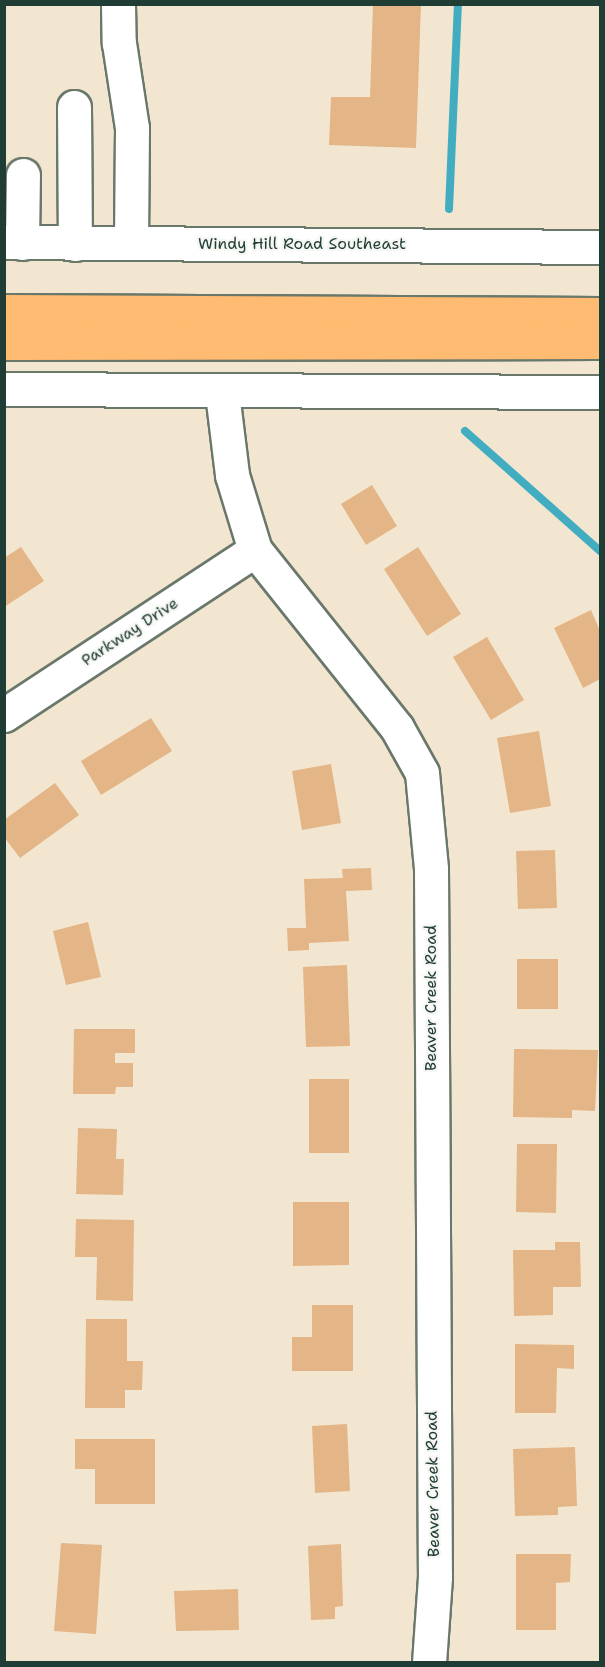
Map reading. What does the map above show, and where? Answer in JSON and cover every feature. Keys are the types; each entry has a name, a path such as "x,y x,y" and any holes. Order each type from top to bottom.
{"main road":[{"path":"4,311 600,314"},
{"path":"4,343 600,342"}],"street":[{"path":"118,4 119,43 132,128 131,243"},
{"path":"75,108 75,244"},
{"path":"13,243 23,175"},
{"name":"Windy Hill Road Southeast","path":"13,243 600,247"},
{"path":"4,389 222,393 600,392"},
{"name":"Beaver Creek Road","path":"222,393 232,475 255,550 396,728 422,774 430,868 435,1577 429,1662"},
{"name":"Parkway Drive","path":"4,715 255,550"}],"building":[{"path":"373,4 421,4 416,148 329,145 331,97 370,97"},
{"path":"372,485 397,526 366,545 341,504"},
{"path":"21,547 44,581 4,607 4,558"},
{"path":"418,547 461,614 427,636 384,569"},
{"path":"591,610 600,631 600,679 583,688 554,628"},
{"path":"487,637 524,700 491,720 453,657"},
{"path":"151,718 172,751 101,795 81,761"},
{"path":"539,731 551,806 510,813 497,738"},
{"path":"331,764 341,823 302,830 292,771"},
{"path":"55,783 79,815 20,858 4,837 4,820"},
{"path":"555,850 557,908 518,909 516,851"},
{"path":"371,868 372,890 346,891 349,941 309,943 309,950 288,951 287,928 306,928 304,879 343,878 342,869"},
{"path":"88,922 101,977 66,985 53,931"},
{"path":"517,959 558,959 558,1009 517,1009"},
{"path":"347,965 350,1046 306,1047 303,967"},
{"path":"74,1029 135,1029 135,1053 115,1053 115,1063 133,1063 133,1087 116,1087 115,1094 73,1094"},
{"path":"514,1049 598,1050 595,1111 572,1110 572,1118 513,1117"},
{"path":"309,1079 349,1079 349,1153 309,1153"},
{"path":"78,1128 117,1129 116,1159 124,1159 123,1195 76,1194"},
{"path":"517,1144 557,1144 556,1213 516,1212"},
{"path":"293,1202 349,1202 349,1265 293,1266"},
{"path":"76,1219 134,1220 133,1301 96,1300 97,1257 75,1257"},
{"path":"555,1242 580,1242 581,1287 553,1287 553,1315 514,1316 513,1250 555,1250"},
{"path":"312,1305 353,1305 353,1371 292,1371 292,1337 312,1337"},
{"path":"86,1319 127,1319 127,1361 143,1361 142,1390 125,1390 125,1408 85,1408"},
{"path":"515,1344 574,1345 574,1369 557,1368 556,1413 515,1413"},
{"path":"347,1424 350,1491 315,1493 312,1426"},
{"path":"75,1439 155,1439 155,1504 95,1504 95,1469 75,1469"},
{"path":"575,1447 577,1506 558,1507 558,1515 515,1516 513,1449"},
{"path":"61,1543 102,1545 96,1634 54,1631"},
{"path":"341,1544 343,1606 335,1607 335,1619 311,1620 308,1546"},
{"path":"516,1554 571,1554 570,1582 556,1583 556,1630 516,1630"},
{"path":"238,1589 239,1630 176,1631 174,1591"}],"waterway":[{"path":"449,209 458,4"},
{"path":"465,431 600,551"}]}
